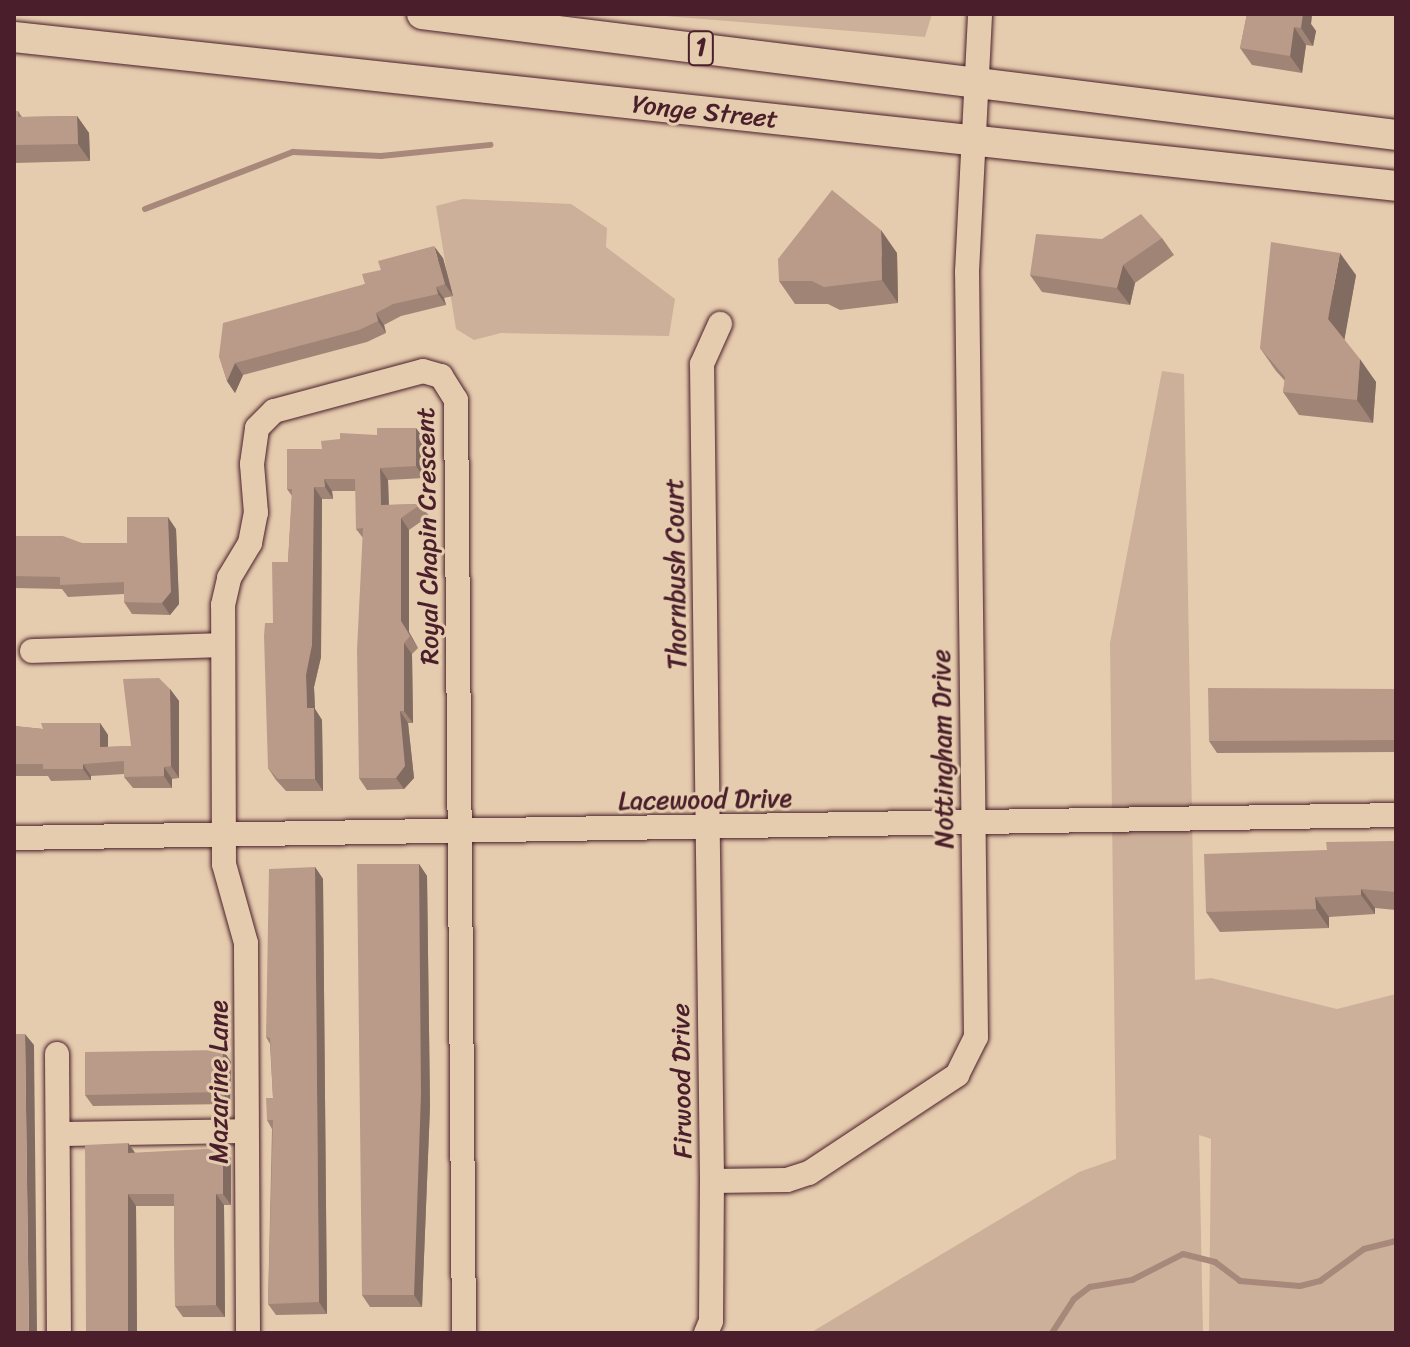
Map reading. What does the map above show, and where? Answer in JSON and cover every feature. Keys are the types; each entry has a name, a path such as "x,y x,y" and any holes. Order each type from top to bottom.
{"main road":[{"name":"1","path":"422,14 1396,135"},
{"name":"Yonge Street","path":"14,37 1396,186"}],"street":[{"name":"Nottingham Drive","path":"712,1181 787,1180 809,1173 957,1075 970,1057 976,1037 967,272 973,141 980,84 980,14"},
{"name":"Thornbush Court","path":"707,828 702,364 720,324"},
{"name":"Royal Chapin Crescent","path":"224,835 221,645 229,578 250,543 256,513 252,464 257,428 274,411 423,371 441,376 456,400 460,831"},
{"path":"32,651 221,645"},
{"name":"Lacewood Drive","path":"14,838 1396,815"},
{"name":"Firwood Drive","path":"706,1333 711,1321 712,1181 707,828"},
{"path":"460,831 464,1333"},
{"name":"Mazarine Lane","path":"224,835 227,886 246,943 247,1333"},
{"path":"57,1054 59,1333"},
{"path":"59,1134 246,1131"},
{"path":"247,1333 269,1333"}],"shaded area":[{"path":"641,14 932,14 925,37"},
{"path":"463,199 571,204 607,228 606,247 675,299 669,336 501,333 474,340 456,329 436,206"},
{"path":"1162,371 1184,374 1195,980 1211,978 1337,1009 1396,994 1396,1333 1209,1333 1211,1139 1199,1135 1203,1333 810,1333 1079,1172 1116,1159 1110,643"}],"building":[{"path":"1247,14 1303,14 1301,28 1294,27 1290,56 1240,48"},
{"path":"14,111 18,111 18,117 77,116 78,144 14,145"},
{"path":"832,190 881,230 882,280 824,287 812,281 779,281 778,259"},
{"path":"1141,214 1162,238 1123,265 1117,288 1030,275 1036,234 1102,239"},
{"path":"1271,242 1340,253 1328,319 1360,359 1357,400 1283,392 1285,377 1260,348"},
{"path":"434,246 445,284 436,287 438,294 393,304 376,313 378,321 359,330 235,363 227,381 219,356 223,323 365,284 362,274 381,270 378,261"},
{"path":"377,428 416,428 416,466 380,468 381,505 421,504 401,518 401,621 410,636 404,643 404,711 400,711 405,766 396,778 359,778 357,650 363,528 356,529 355,479 324,479 325,487 314,487 312,645 306,675 307,708 314,708 315,779 278,779 268,768 264,636 265,623 273,623 272,562 288,562 292,489 287,489 287,449 322,449 321,441 340,439 340,433 377,435"},
{"path":"127,517 168,517 171,592 162,603 124,602 124,582 60,585 60,577 14,576 14,536 63,536 82,543 127,543"},
{"path":"159,678 170,689 171,766 164,767 164,776 124,777 124,761 83,764 83,769 43,769 43,764 14,764 14,726 43,729 41,723 100,723 100,747 131,746 123,679"},
{"path":"1208,688 1396,689 1396,740 1209,741"},
{"path":"1396,841 1396,892 1361,889 1361,895 1315,897 1316,909 1206,912 1204,854 1327,850 1326,842"},
{"path":"357,864 419,864 421,1094 414,1295 362,1295"},
{"path":"315,867 319,1302 268,1304 273,1120 267,1120 266,1098 273,1098 270,1038 266,1037 269,869"},
{"path":"14,1034 25,1034 29,1333 14,1333"},
{"path":"223,1050 222,1092 85,1095 85,1052"},
{"path":"128,1143 128,1153 223,1148 223,1194 216,1194 216,1305 175,1306 174,1194 128,1194 128,1333 86,1333 85,1145"}],"waterway":[{"path":"145,209 293,152 381,156 490,145"},
{"path":"1052,1333 1074,1299 1090,1287 1132,1280 1183,1254 1215,1262 1240,1281 1300,1286 1320,1281 1364,1249 1396,1241"}]}
